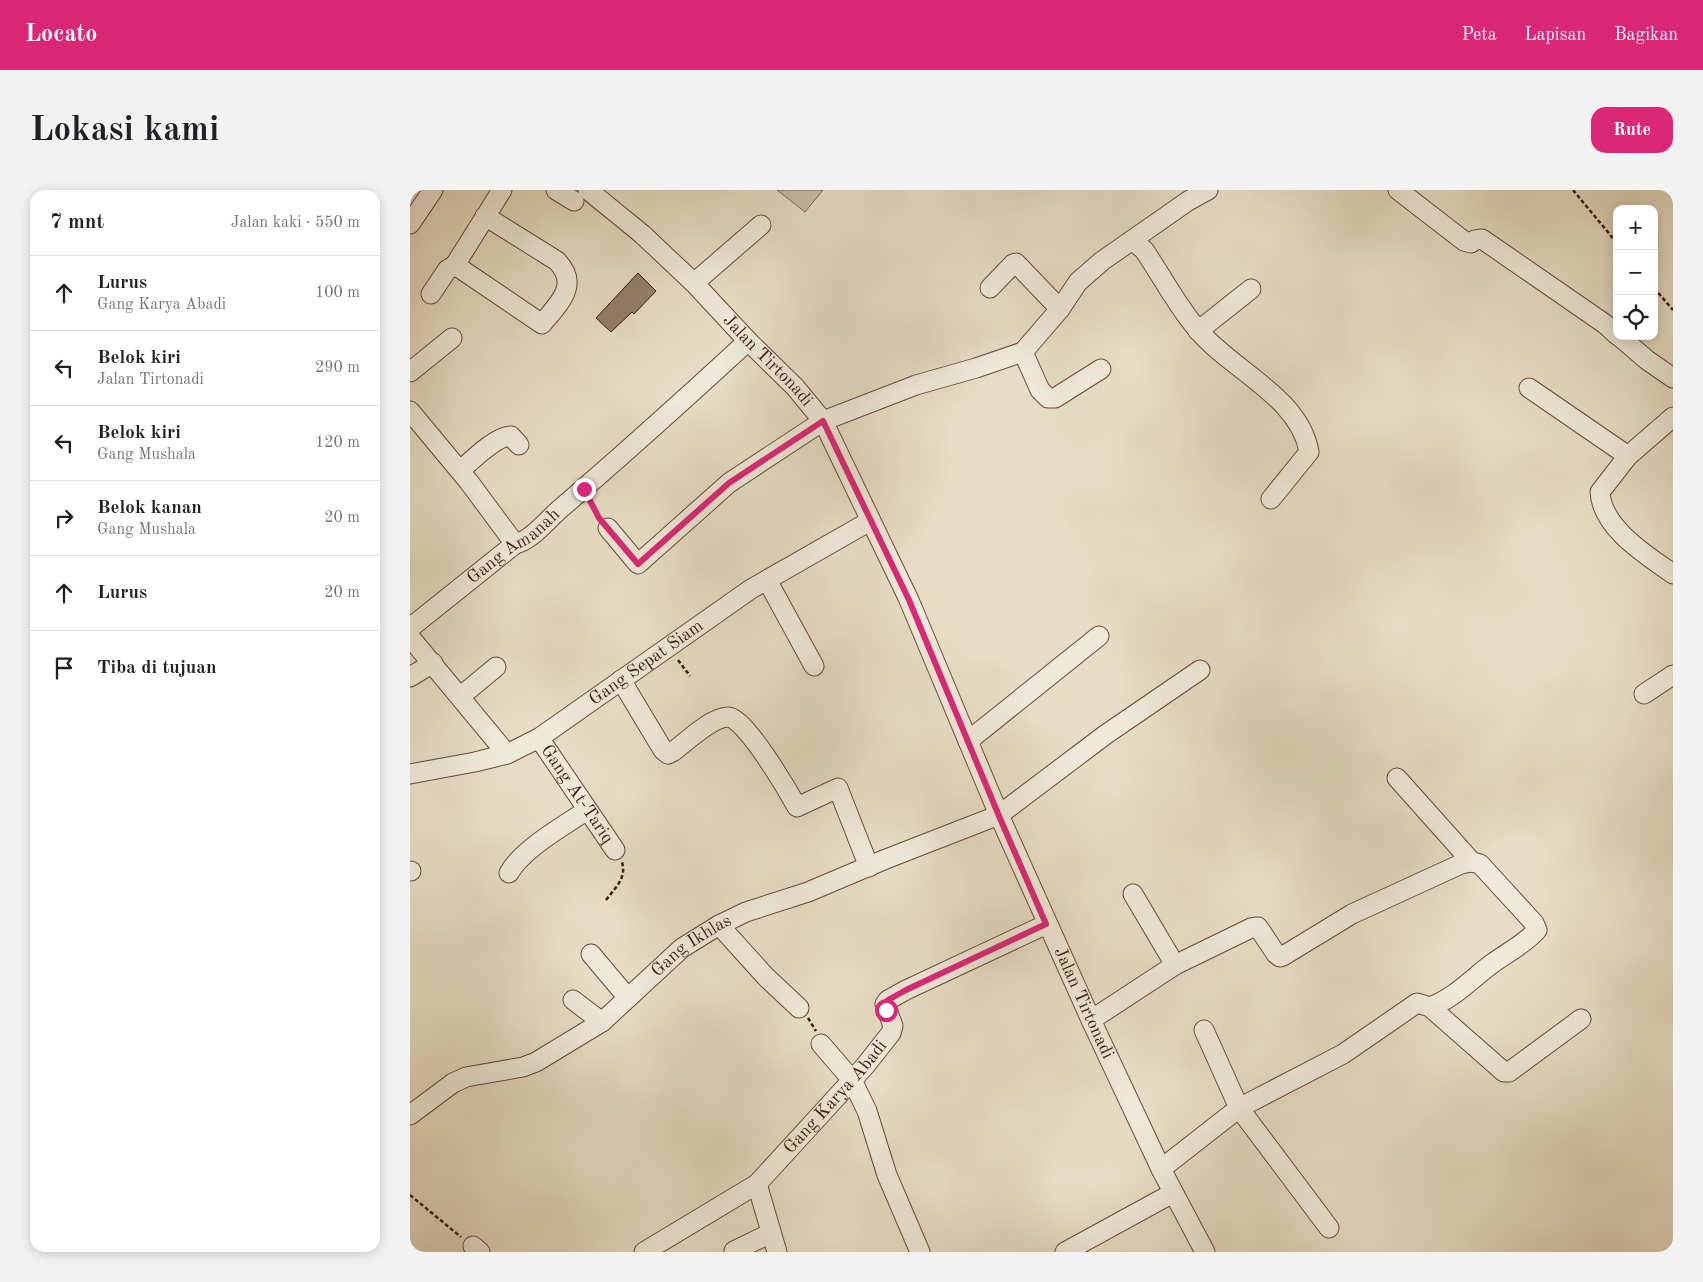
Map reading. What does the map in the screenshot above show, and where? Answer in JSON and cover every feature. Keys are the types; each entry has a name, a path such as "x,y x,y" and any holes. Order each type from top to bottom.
{"street":[{"path":"410,224 433,190"},
{"path":"431,294 447,270 455,265 502,190"},
{"name":"Jalan Tirtonadi","path":"556,190 581,196 642,234 694,283 748,341 795,387 823,421 909,600 1046,924 1161,1169 1205,1252"},
{"path":"608,528 638,564 729,483 823,421 916,385 1023,352 1060,309 1078,282 1102,261 1188,201 1208,190"},
{"path":"1398,190 1464,241 1471,244 1476,240 1482,239 1613,331"},
{"path":"455,265 542,324 566,291 568,280 564,268 557,260 485,216"},
{"path":"694,283 762,225"},
{"path":"1132,240 1144,250 1198,331 1284,406 1301,427 1307,438 1309,452 1271,499"},
{"path":"990,288 1016,263 1060,309"},
{"path":"1198,331 1251,289"},
{"path":"410,372 452,338"},
{"path":"1624,340 1647,360 1673,378"},
{"name":"Gang Amanah","path":"410,628 515,544 522,543 528,539 544,522 626,452 748,341"},
{"path":"1023,352 1040,390 1048,398 1055,398 1101,369"},
{"path":"1529,388 1628,456"},
{"path":"410,411 515,544"},
{"path":"1673,417 1628,456 1600,492 1600,503 1628,541 1673,574"},
{"path":"460,472 484,449 506,436 511,436 520,445"},
{"name":"Gang Sepat Siam","path":"410,774 507,754 539,738 751,589 870,520"},
{"path":"767,580 814,666"},
{"path":"968,741 1099,636"},
{"path":"410,637 461,696 507,754"},
{"path":"410,676 433,663"},
{"path":"461,696 496,667"},
{"name":"Gang Ikhlas","path":"410,1115 453,1083 466,1077 523,1067 536,1062 602,1022 682,948 719,925 746,912 808,892 999,816 1105,735 1200,670"},
{"path":"1644,694 1673,675"},
{"path":"621,680 663,750 668,754 706,727 725,717 731,717 740,723 753,738 797,806 838,788 869,867"},
{"name":"Gang At-Tariq","path":"539,738 615,850"},
{"path":"1397,778 1472,862"},
{"path":"508,873 514,863 588,810"},
{"path":"1091,1020 1175,965 1254,927 1258,927 1276,954 1280,957 1284,956 1352,914 1461,864 1472,862 1480,864 1534,923 1537,930 1529,939 1492,963 1452,996 1442,1003 1430,1007"},
{"path":"1133,894 1175,965"},
{"name":"Gang Karya Abadi","path":"644,1252 756,1184 852,1080 891,1033 893,1026 885,1004 888,1000 1046,924"},
{"path":"719,925 766,978 799,1008"},
{"path":"591,954 628,998"},
{"path":"573,1000 602,1022"},
{"path":"1161,1169 1239,1108 1343,1054 1417,1003 1430,1007 1504,1072 1509,1072 1581,1019"},
{"path":"1204,1030 1239,1108 1329,1228"},
{"path":"821,1044 852,1080 867,1111 887,1175 920,1252"},
{"path":"756,1184 777,1252"},
{"path":"1065,1252 1173,1193"},
{"path":"734,1251 771,1233"}],"path":[{"path":"1573,190 1613,237"},
{"path":"1658,293 1673,310"},
{"path":"584,489 593,508 608,528"},
{"path":"668,647 690,676"},
{"path":"606,900 624,875 624,869 615,850"},
{"path":"799,1008 813,1025 821,1044"},
{"path":"410,1195 476,1249"}],"shaded area":[{"path":"777,190 823,190 805,212"}],"building":[{"path":"638,273 656,291 634,314 632,312 611,332 596,318"}],"route":[{"path":"584,489 599,518 638,564 729,483 823,421 909,600 1046,924 906,990 888,1000 885,1004 886,1010"}]}
